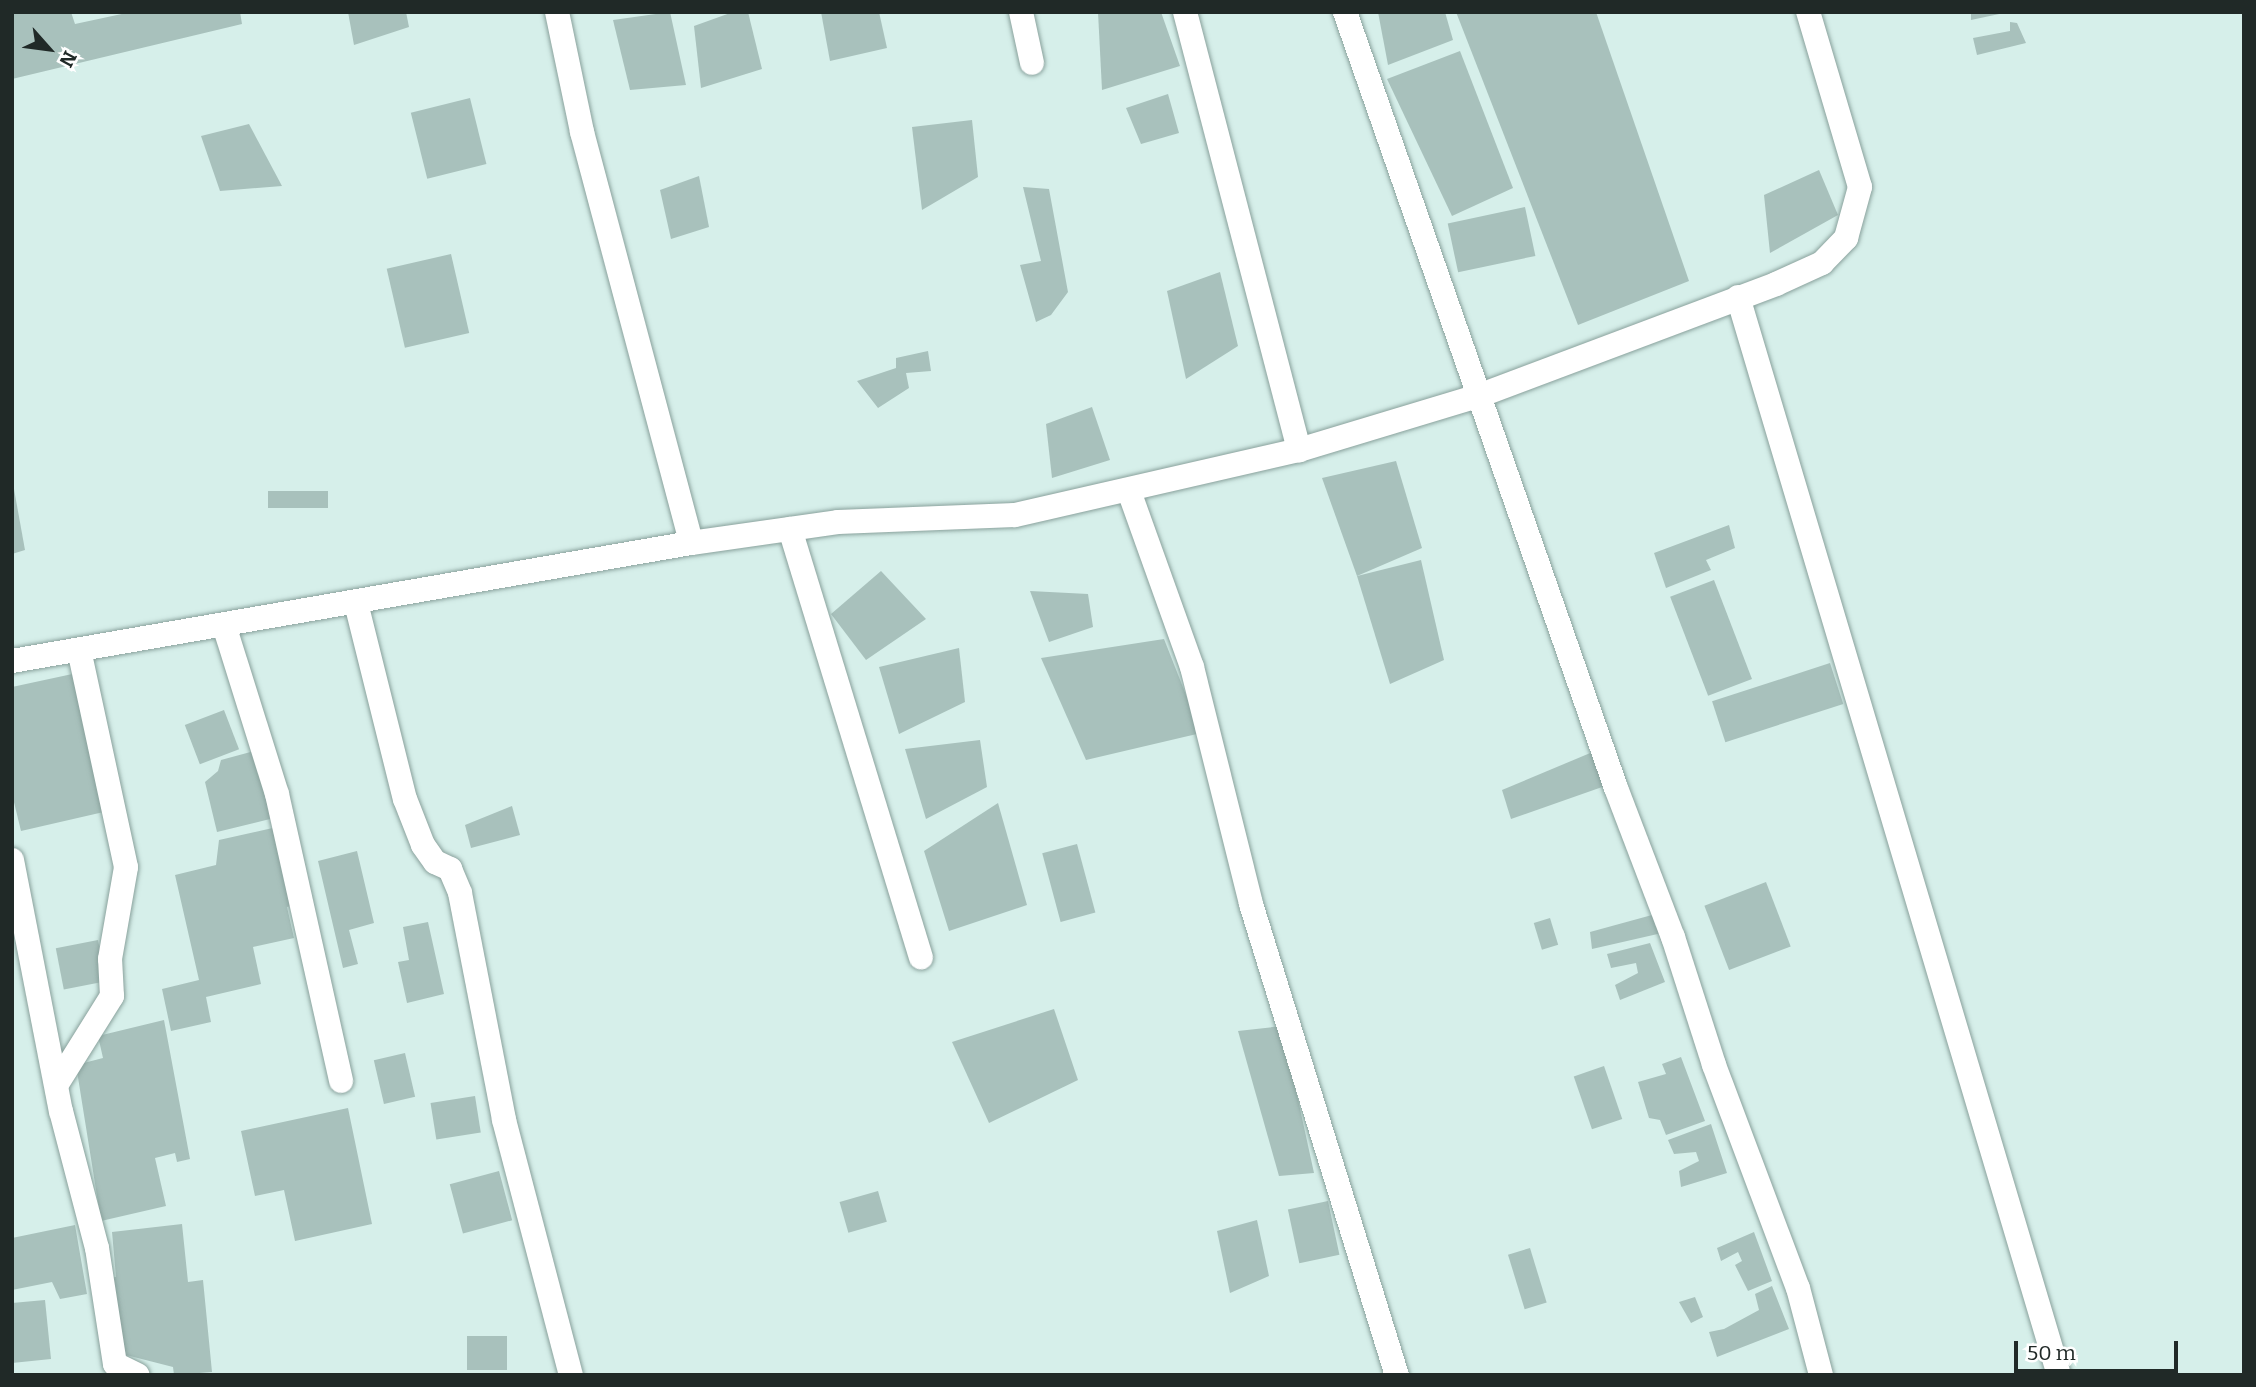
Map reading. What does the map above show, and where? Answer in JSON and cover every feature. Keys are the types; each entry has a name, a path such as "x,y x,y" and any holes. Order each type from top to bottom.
{"street":[{"path":"557,12 582,132 691,543"},
{"path":"1021,12 1032,63"},
{"path":"1185,12 1299,450"},
{"path":"1345,12 1481,395 1616,788 1673,937 1714,1065 1798,1288 1821,1375"},
{"path":"12,661 691,543 838,522 1014,515 1129,491 1299,450 1481,395 1822,263 1846,238 1860,187 1808,12"},
{"path":"1738,297 2059,1375"},
{"path":"1129,491 1192,667 1251,904 1397,1375"},
{"path":"790,529 921,957"},
{"path":"356,603 405,799 423,845 435,862 450,869 460,893 504,1120 571,1375"},
{"path":"224,625 277,794 341,1081"},
{"path":"57,1084 112,996 110,960 126,867 79,650"},
{"path":"12,860 57,1084 92,1222 115,1364 138,1375"}],"building":[{"path":"12,12 71,12 75,24 131,12 240,12 242,24 12,79"},
{"path":"348,12 406,12 409,27 354,45"},
{"path":"670,12 686,85 630,90 613,20"},
{"path":"733,12 748,12 762,69 701,88 694,26"},
{"path":"821,12 879,12 887,48 830,61"},
{"path":"1098,12 1161,12 1180,66 1102,90"},
{"path":"1378,12 1445,12 1453,40 1388,65"},
{"path":"1456,12 1596,12 1689,281 1578,325"},
{"path":"1971,12 2004,12 2004,13 1971,20"},
{"path":"2010,22 2017,23 2026,43 1977,55 1973,38 2010,31"},
{"path":"1460,51 1513,188 1452,216 1387,79"},
{"path":"1168,94 1179,133 1141,144 1126,108"},
{"path":"470,98 486,164 427,179 411,113"},
{"path":"972,120 978,177 922,210 912,127"},
{"path":"249,124 282,186 220,191 201,136"},
{"path":"1819,170 1838,215 1770,253 1764,195"},
{"path":"699,176 709,227 671,239 660,190"},
{"path":"1023,187 1049,189 1068,292 1051,315 1036,322 1020,265 1041,261"},
{"path":"1525,207 1535,256 1458,272 1448,223"},
{"path":"451,254 469,333 405,348 387,269"},
{"path":"1220,272 1238,346 1186,379 1167,291"},
{"path":"928,351 931,371 906,373 909,388 878,408 857,381 896,368 896,358"},
{"path":"1092,407 1110,460 1052,478 1046,424"},
{"path":"1396,461 1422,548 1357,576 1322,478"},
{"path":"12,478 25,550 12,554"},
{"path":"268,491 328,491 328,508 268,508"},
{"path":"1729,525 1735,548 1706,560 1711,570 1666,588 1654,553"},
{"path":"1421,560 1444,660 1390,684 1357,576"},
{"path":"881,571 926,619 866,660 831,614"},
{"path":"1714,580 1752,679 1708,696 1670,597"},
{"path":"1030,591 1088,594 1093,627 1049,642"},
{"path":"1164,639 1201,733 1086,760 1041,658"},
{"path":"959,648 965,702 899,734 879,667"},
{"path":"1830,663 1843,704 1725,742 1712,701"},
{"path":"77,673 108,811 21,831 12,794 12,687"},
{"path":"224,710 239,749 200,764 185,725"},
{"path":"980,740 987,787 926,819 905,749"},
{"path":"262,749 278,817 217,832 205,782 218,771 221,760"},
{"path":"1595,751 1605,786 1511,819 1502,790"},
{"path":"998,803 1027,905 949,931 924,851"},
{"path":"512,806 520,835 471,848 465,825"},
{"path":"277,827 294,905 287,907 294,938 253,947 261,984 206,997 211,1022 171,1031 162,989 199,980 175,875 216,865 219,840"},
{"path":"1077,844 1095,913 1061,922 1042,853"},
{"path":"357,851 374,923 349,930 358,964 343,968 318,861"},
{"path":"1766,882 1791,946 1729,970 1704,906"},
{"path":"1652,915 1662,933 1592,949 1590,932"},
{"path":"1550,918 1558,945 1542,950 1534,923"},
{"path":"428,922 444,994 407,1003 398,962 409,960 403,927"},
{"path":"98,940 106,981 64,989 56,948"},
{"path":"1650,943 1665,982 1620,1000 1615,985 1638,973 1636,963 1611,968 1607,954"},
{"path":"1054,1009 1078,1080 989,1123 952,1042"},
{"path":"164,1020 190,1159 177,1162 175,1153 155,1158 166,1206 101,1221 76,1065 103,1058 98,1036"},
{"path":"1282,1026 1314,1173 1279,1176 1238,1031"},
{"path":"405,1053 415,1097 384,1104 374,1060"},
{"path":"1681,1057 1705,1121 1666,1135 1660,1120 1649,1118 1638,1082 1666,1074 1662,1064"},
{"path":"1604,1066 1622,1119 1592,1129 1574,1076"},
{"path":"475,1096 481,1133 436,1140 431,1103"},
{"path":"348,1108 372,1224 295,1241 284,1190 255,1196 241,1131"},
{"path":"1711,1124 1727,1173 1681,1187 1679,1171 1699,1161 1696,1152 1674,1154 1668,1140"},
{"path":"499,1171 512,1220 463,1233 450,1184"},
{"path":"878,1191 887,1222 848,1233 840,1202"},
{"path":"1328,1201 1339,1255 1299,1263 1288,1210"},
{"path":"1257,1220 1269,1276 1230,1293 1217,1231"},
{"path":"182,1224 188,1282 203,1280 212,1372 174,1375 173,1367 126,1355 105,1278 116,1277 112,1232"},
{"path":"75,1225 87,1294 60,1299 52,1282 12,1290 12,1238"},
{"path":"1754,1232 1772,1281 1748,1291 1735,1265 1742,1261 1738,1252 1721,1261 1717,1248"},
{"path":"1530,1248 1547,1303 1525,1309 1508,1255"},
{"path":"1772,1286 1789,1329 1717,1357 1709,1332 1724,1329 1759,1310 1755,1294"},
{"path":"1695,1297 1703,1317 1691,1323 1679,1302"},
{"path":"45,1300 51,1359 12,1363 12,1303"},
{"path":"467,1336 507,1336 507,1370 467,1370"}]}
